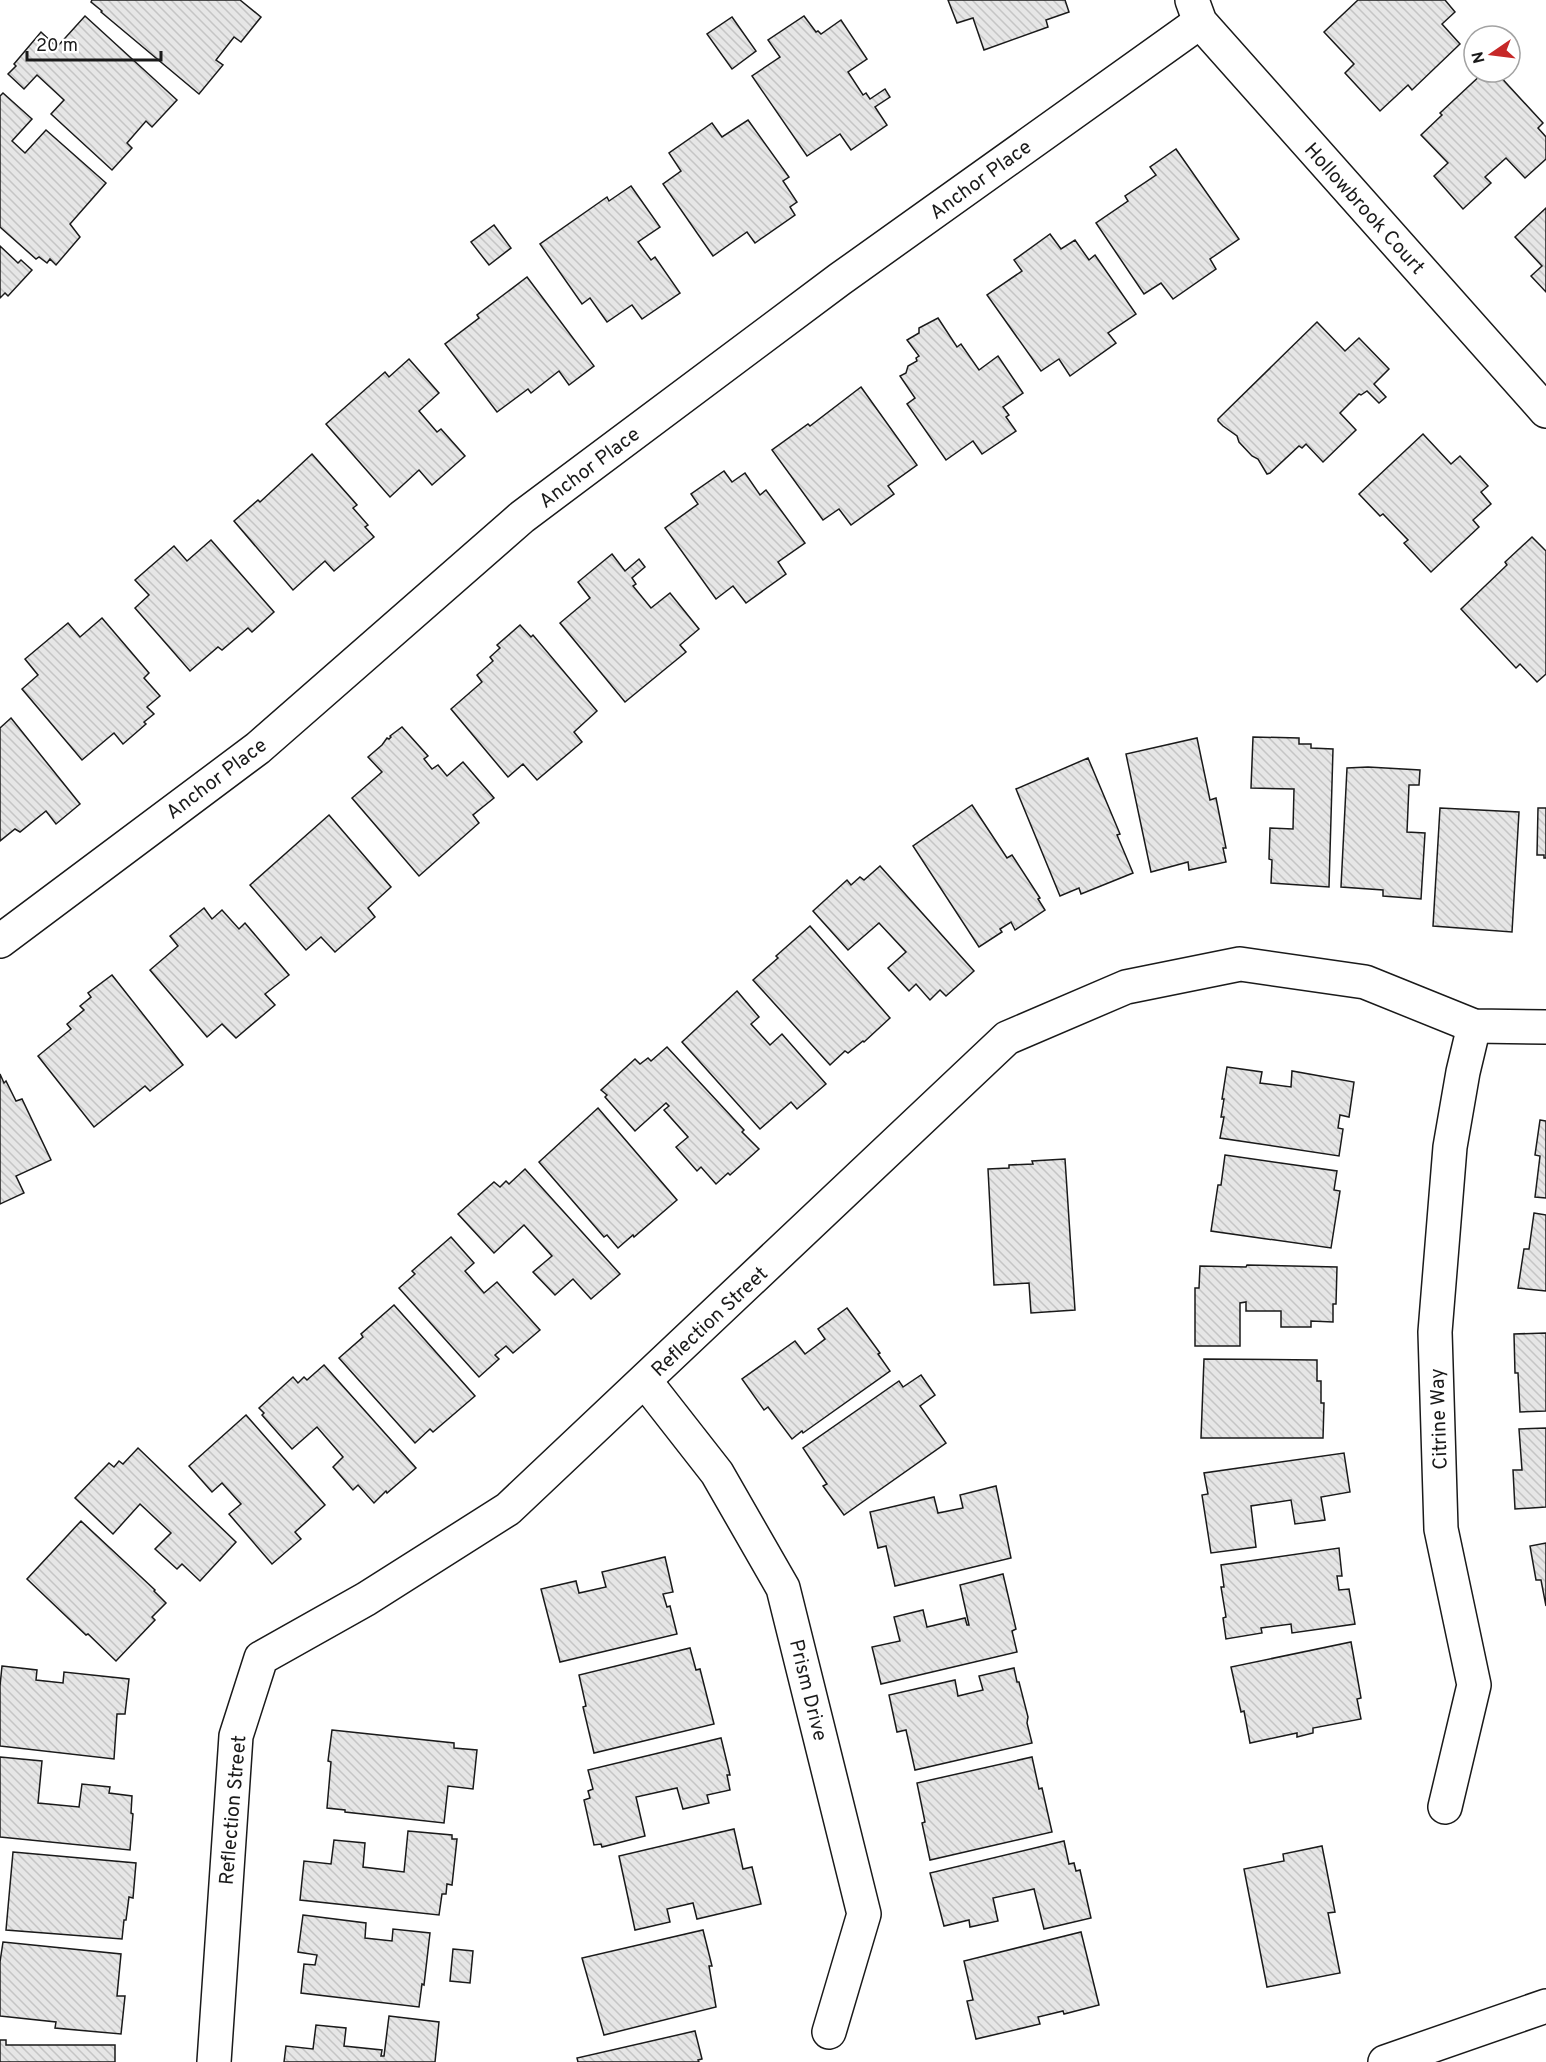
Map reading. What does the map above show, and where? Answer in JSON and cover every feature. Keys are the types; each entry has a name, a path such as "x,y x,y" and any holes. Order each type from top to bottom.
{"street":[{"name":"Hollowbrook Court","path":"1196,11 1546,411"},
{"name":"Anchor Place","path":"0,941 258,748 522,517 1196,11"},
{"name":"Reflection Street","path":"214,2062 236,1736 261,1658 366,1599 508,1509 1007,1038 1126,987 1240,964 1365,982 1474,1026 1546,1027"},
{"name":"Citrine Way","path":"1445,1807 1474,1685 1441,1529 1435,1332 1450,1147 1474,1026"},
{"name":"Prism Drive","path":"645,1381 717,1473 783,1588 864,1914 829,2032"},
{"path":"1385,2062 1546,2006"}],"building":[{"path":"92,0 240,0 261,17 241,42 234,37 216,60 223,65 199,94 101,12 91,2"},
{"path":"948,0 1065,0 1069,12 1046,20 1048,27 984,50 973,18 957,23"},
{"path":"1358,0 1445,0 1455,12 1442,24 1460,44 1412,90 1408,85 1380,111 1345,73 1354,64 1324,32"},
{"path":"85,16 177,100 152,127 146,121 127,143 132,148 112,170 51,114 64,100 37,75 24,89 8,74 41,32 57,47"},
{"path":"804,16 816,32 821,34 841,20 867,59 848,72 863,95 866,93 870,99 885,89 890,97 875,107 887,125 851,150 840,134 807,156 752,76 780,57 768,40"},
{"path":"732,17 756,51 732,69 707,34"},
{"path":"1471,84 1507,84 1543,123 1538,128 1546,137 1546,159 1525,178 1506,158 1485,177 1491,183 1463,209 1434,176 1448,163 1421,135 1442,115 1440,113"},
{"path":"3,93 32,119 12,141 25,153 46,130 106,183 70,224 80,237 56,265 50,259 47,263 39,257 36,259 0,227 0,96"},
{"path":"748,120 789,177 783,181 797,202 790,207 795,215 755,243 747,232 713,256 663,184 681,171 669,153 712,123 722,137"},
{"path":"1176,149 1239,239 1210,259 1216,269 1173,299 1161,283 1144,294 1096,223 1128,201 1125,196 1156,175 1150,167"},
{"path":"631,186 660,227 638,242 651,260 655,257 680,293 642,319 632,305 607,322 590,298 582,304 540,244 607,197 609,201"},
{"path":"1546,208 1546,292 1531,276 1542,266 1515,237"},
{"path":"494,225 511,248 489,265 471,242"},
{"path":"1050,234 1061,249 1075,240 1089,260 1095,255 1136,314 1108,333 1116,343 1070,376 1059,359 1041,371 987,295 1022,271 1014,260"},
{"path":"0,246 18,263 21,260 32,270 8,296 5,293 0,298"},
{"path":"527,277 594,366 569,385 559,371 531,393 528,389 497,412 445,344 479,318 477,315"},
{"path":"938,318 957,347 961,344 979,370 998,356 1023,393 1003,407 1009,415 1006,417 1016,431 982,454 973,441 946,460 907,404 915,398 900,376 906,373 908,366 917,361 916,358 919,356 907,340 919,333 919,328"},
{"path":"1317,322 1345,351 1359,338 1389,369 1374,384 1386,397 1379,403 1367,391 1359,394 1340,413 1356,430 1323,462 1306,444 1302,448 1299,446 1267,474 1258,459 1252,456 1239,442 1237,436 1223,426 1218,419"},
{"path":"409,359 439,393 419,411 437,432 441,429 465,456 432,485 419,470 390,497 326,424 385,372 389,377"},
{"path":"861,387 917,465 888,486 894,494 851,525 839,509 823,520 772,450 808,424 810,426"},
{"path":"1423,434 1451,464 1460,456 1488,486 1481,492 1491,504 1473,520 1479,527 1431,572 1404,543 1408,540 1383,514 1380,516 1359,494"},
{"path":"312,454 357,505 353,508 368,525 365,527 374,537 334,571 325,561 293,590 234,521 258,500 260,502"},
{"path":"724,471 732,482 745,473 760,495 766,490 805,543 778,562 786,574 746,603 733,586 716,599 665,528 698,504 691,494"},
{"path":"1532,537 1546,551 1546,674 1537,682 1520,664 1516,668 1461,609 1507,565 1505,562"},
{"path":"211,540 274,612 252,632 248,628 222,650 218,647 190,671 135,608 149,595 135,580 174,546 187,561"},
{"path":"612,554 625,571 639,559 645,567 632,578 636,584 633,586 651,608 670,593 699,629 680,645 686,652 625,702 560,623 590,598 578,582"},
{"path":"102,618 149,673 144,678 160,696 147,707 154,714 123,744 114,733 82,760 22,689 38,675 25,659 68,623 80,637"},
{"path":"520,625 531,637 533,635 597,711 574,732 582,742 537,780 523,764 508,777 451,709 482,682 477,675 493,661 490,657 500,648 497,645"},
{"path":"11,718 80,804 56,824 46,811 20,832 15,829 0,841 0,728"},
{"path":"402,727 428,756 424,759 432,769 438,765 447,776 463,762 494,798 473,815 479,823 419,876 352,798 382,772 368,757"},
{"path":"1253,737 1299,738 1299,744 1311,744 1311,748 1333,749 1329,887 1271,883 1270,828 1293,829 1294,789 1251,788"},
{"path":"1197,738 1210,800 1216,798 1226,848 1223,848 1226,862 1189,870 1188,862 1151,872 1126,754"},
{"path":"1088,758 1120,834 1117,835 1133,873 1081,894 1079,888 1060,896 1016,789"},
{"path":"1347,768 1420,770 1419,785 1409,785 1407,832 1425,833 1421,899 1383,896 1383,890 1341,887"},
{"path":"972,805 1007,858 1012,855 1040,898 1038,899 1045,910 1015,930 1011,922 1000,929 1002,932 979,947 913,846"},
{"path":"1440,808 1519,812 1512,932 1433,926"},
{"path":"1538,808 1546,808 1546,858 1544,855 1537,855"},
{"path":"329,815 391,887 368,908 375,917 335,952 321,937 306,950 250,885"},
{"path":"880,866 974,971 946,996 940,990 930,1000 916,984 909,991 888,968 906,952 879,923 848,950 813,911 847,880 851,885 860,877 864,880"},
{"path":"204,908 212,919 222,910 239,929 245,923 289,975 265,994 275,1005 236,1038 222,1024 207,1037 150,970 178,946 170,936"},
{"path":"810,926 890,1018 864,1042 848,1053 845,1051 830,1065 753,980"},
{"path":"112,975 183,1065 150,1091 145,1086 94,1127 38,1056 71,1029 67,1024 84,1010 80,1006 91,997 88,993"},
{"path":"737,991 759,1017 751,1024 770,1045 782,1034 826,1084 797,1109 791,1102 760,1129 682,1042"},
{"path":"667,1047 759,1149 730,1175 728,1173 716,1184 701,1167 697,1171 676,1147 688,1137 664,1110 669,1106 666,1103 635,1131 601,1090 635,1059 640,1064 648,1058 651,1061"},
{"path":"1227,1067 1262,1072 1260,1083 1291,1087 1292,1071 1354,1082 1349,1117 1340,1115 1338,1128 1343,1129 1339,1156 1220,1138 1224,1117 1221,1117 1224,1099 1222,1099"},
{"path":"0,1074 16,1101 22,1099 51,1160 16,1176 24,1193 0,1204"},
{"path":"598,1108 677,1200 618,1248 607,1235 604,1237 539,1162"},
{"path":"1540,1120 1546,1121 1546,1198 1535,1197 1540,1156 1535,1155"},
{"path":"1225,1155 1337,1171 1334,1190 1340,1191 1331,1248 1211,1231"},
{"path":"1065,1159 1075,1310 1031,1313 1029,1283 994,1285 988,1169 1033,1164 1032,1161"},
{"path":"525,1169 620,1274 591,1299 573,1279 555,1295 533,1272 552,1256 524,1225 494,1253 458,1214 494,1182 500,1187 506,1181 509,1184"},
{"path":"1534,1213 1546,1215 1546,1291 1518,1288 1524,1249 1529,1249"},
{"path":"451,1237 474,1263 465,1271 484,1293 497,1282 540,1330 513,1353 506,1346 495,1355 499,1359 479,1377 399,1288 415,1274 412,1271"},
{"path":"1247,1265 1337,1267 1333,1322 1311,1321 1311,1327 1281,1327 1281,1311 1246,1311 1246,1302 1240,1303 1240,1346 1195,1346 1195,1288 1199,1288 1200,1266 1246,1267"},
{"path":"394,1305 475,1396 433,1432 430,1429 415,1443 339,1358 363,1337 361,1334"},
{"path":"847,1308 880,1353 878,1354 890,1371 792,1439 768,1407 764,1410 742,1379 795,1341 805,1354 825,1339 818,1329"},
{"path":"1546,1333 1546,1411 1520,1412 1518,1373 1515,1373 1514,1334"},
{"path":"1204,1359 1317,1360 1317,1381 1321,1381 1321,1403 1324,1403 1323,1438 1201,1438"},
{"path":"324,1365 416,1468 374,1503 358,1485 353,1490 333,1467 343,1457 317,1427 292,1449 262,1415 264,1413 259,1408 293,1377 298,1383 304,1377 307,1380"},
{"path":"921,1375 935,1395 920,1406 946,1443 844,1515 823,1486 827,1484 803,1448 899,1381 903,1387"},
{"path":"246,1415 325,1505 295,1532 301,1539 272,1564 229,1514 241,1504 222,1483 212,1492 189,1466"},
{"path":"1546,1428 1546,1507 1515,1509 1513,1470 1522,1470 1519,1429"},
{"path":"138,1448 236,1542 200,1581 182,1564 177,1569 155,1549 171,1533 140,1504 113,1534 75,1498 109,1463 114,1467 119,1461 123,1464"},
{"path":"1344,1453 1350,1492 1321,1497 1325,1520 1295,1524 1291,1500 1251,1506 1256,1547 1211,1553 1202,1495 1208,1494 1204,1473"},
{"path":"996,1486 1011,1558 895,1586 886,1546 878,1548 870,1512 934,1497 938,1513 963,1508 960,1495"},
{"path":"81,1521 166,1603 152,1617 155,1620 116,1661 27,1579"},
{"path":"1546,1543 1546,1606 1541,1580 1536,1580 1530,1546"},
{"path":"1339,1548 1342,1576 1337,1576 1339,1590 1349,1589 1355,1624 1292,1633 1291,1624 1261,1628 1262,1633 1226,1639 1221,1565"},
{"path":"665,1557 673,1592 663,1594 667,1607 670,1606 677,1634 560,1662 541,1589 576,1581 579,1593 606,1587 602,1572"},
{"path":"1003,1574 1016,1629 1012,1631 1017,1652 881,1684 872,1647 900,1641 894,1617 923,1610 927,1627 965,1618 969,1625 960,1585"},
{"path":"1351,1642 1361,1698 1357,1699 1361,1719 1313,1728 1313,1733 1297,1737 1297,1733 1250,1743 1244,1711 1241,1712 1231,1667"},
{"path":"690,1648 696,1670 700,1669 714,1724 594,1753 583,1707 586,1706 579,1675"},
{"path":"2,1666 37,1670 36,1680 63,1683 64,1672 129,1679 125,1714 117,1714 114,1759 0,1746"},
{"path":"1014,1668 1028,1717 1027,1723 1032,1743 915,1770 906,1730 897,1732 889,1695 955,1680 958,1696 983,1690 979,1676"},
{"path":"332,1730 454,1743 454,1748 477,1750 473,1789 448,1786 444,1823 327,1808 331,1762 328,1761"},
{"path":"721,1738 730,1775 727,1775 730,1790 707,1795 709,1803 683,1809 677,1788 636,1797 645,1836 602,1847 601,1844 594,1845 584,1800 590,1798 588,1791 593,1789 588,1770"},
{"path":"0,1757 42,1761 38,1803 79,1807 82,1784 110,1787 109,1793 132,1796 130,1850 0,1837"},
{"path":"1032,1757 1052,1832 930,1860 917,1783"},
{"path":"734,1829 743,1869 752,1867 761,1904 697,1919 693,1903 667,1909 670,1922 635,1930 619,1856"},
{"path":"408,1831 452,1835 452,1839 457,1839 452,1885 447,1884 446,1894 442,1894 439,1915 300,1900 304,1861 331,1864 334,1840 365,1843 363,1867 404,1872"},
{"path":"1064,1841 1069,1864 1074,1863 1076,1871 1080,1870 1091,1918 1044,1929 1034,1889 993,1898 998,1921 970,1927 969,1920 944,1926 930,1873"},
{"path":"1322,1846 1335,1912 1328,1913 1340,1973 1267,1987 1244,1869 1284,1861 1283,1854"},
{"path":"13,1852 136,1863 133,1898 129,1897 122,1939 6,1930"},
{"path":"303,1915 366,1923 365,1938 392,1941 393,1929 430,1933 419,2007 301,1993 304,1964 315,1965 317,1955 298,1952"},
{"path":"703,1930 712,1966 709,1966 716,2007 604,2035 582,1958"},
{"path":"1081,1932 1099,2005 1064,2014 1063,2011 1038,2017 1040,2024 976,2039 967,2001 973,2000 964,1961"},
{"path":"3,1942 121,1954 117,1996 125,1996 121,2034 55,2028 56,2022 0,2016 0,1962"},
{"path":"453,1949 473,1951 470,1983 450,1981"},
{"path":"389,2016 439,2022 435,2062 284,2062 286,2046 313,2049 316,2025 346,2028 344,2046 382,2050 381,2056 384,2056"},
{"path":"695,2031 702,2059 698,2060 699,2062 578,2062 577,2058"},
{"path":"0,2040 6,2040 6,2045 115,2045 115,2062 0,2062"}]}
